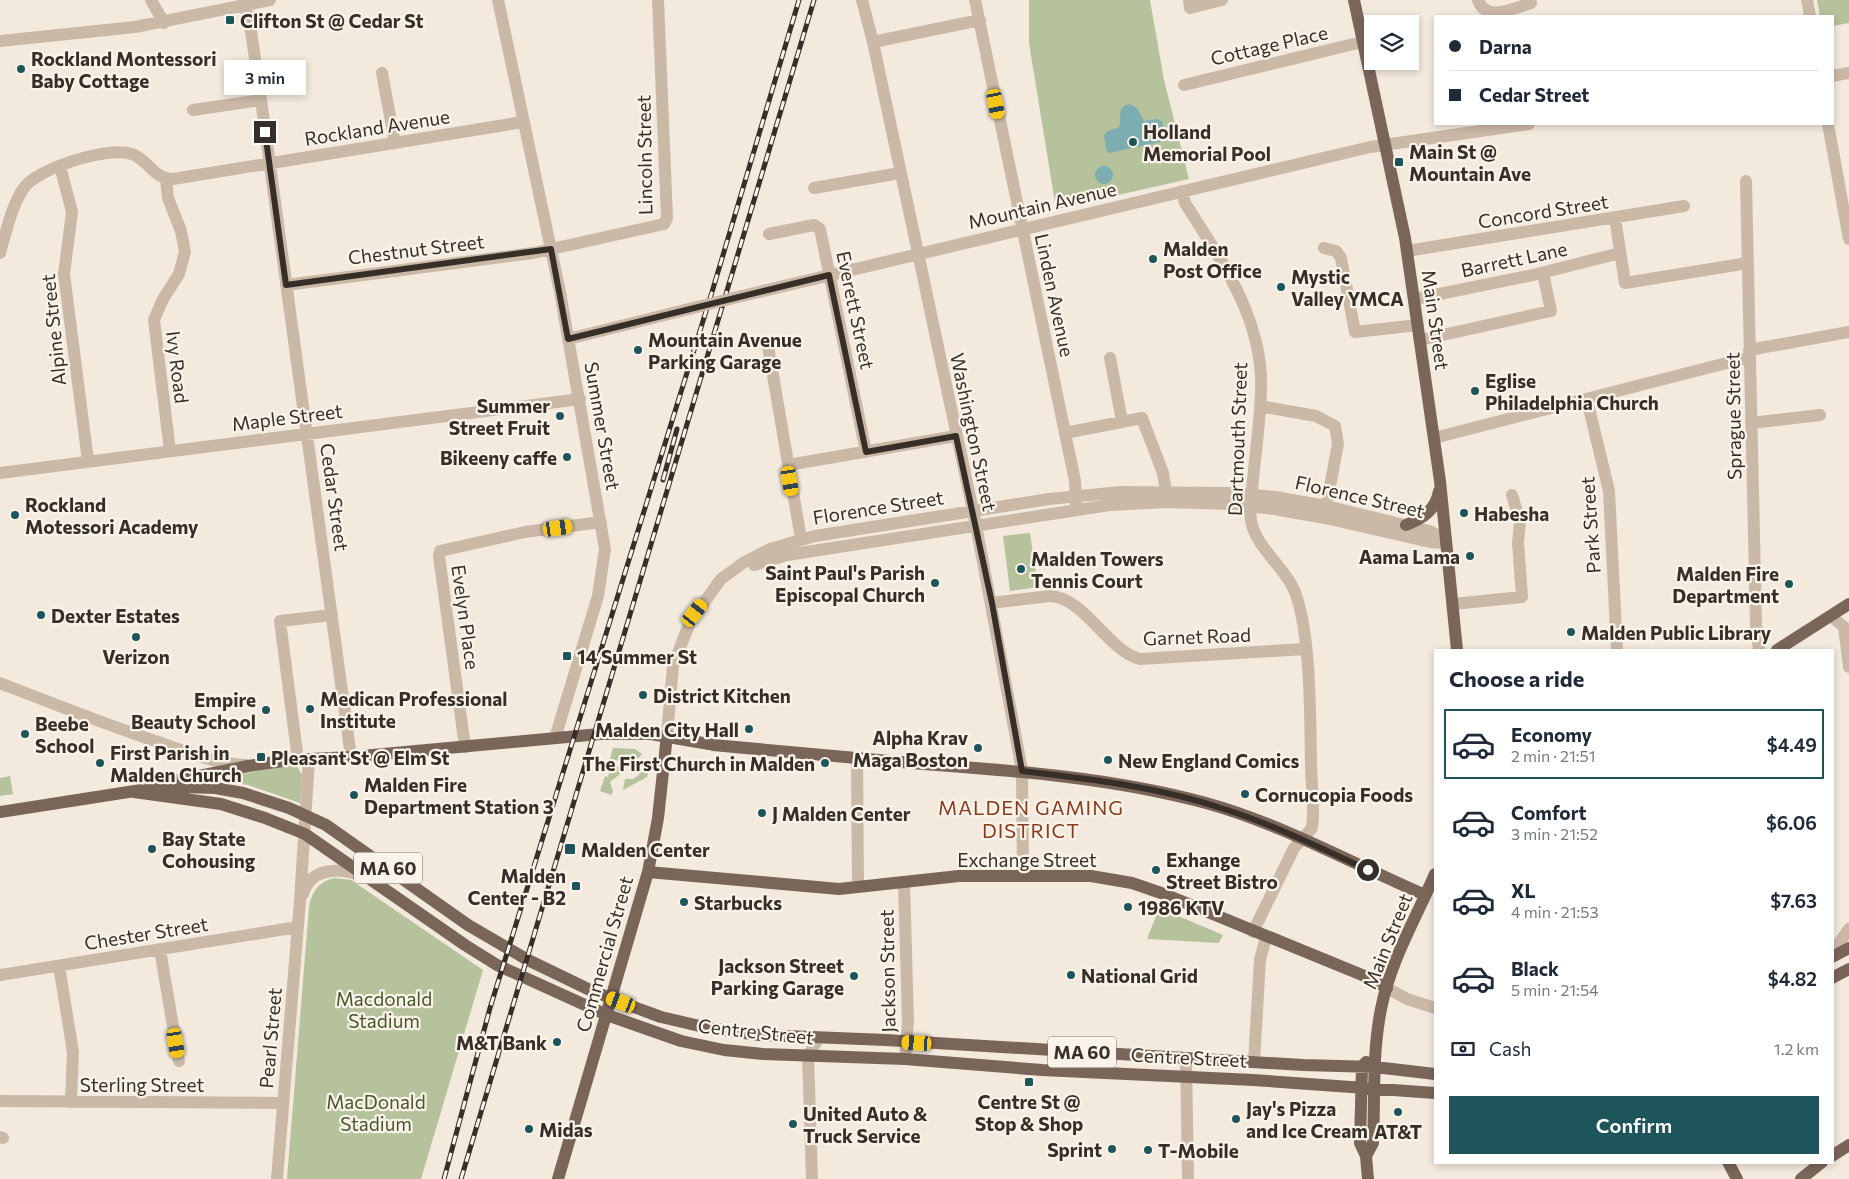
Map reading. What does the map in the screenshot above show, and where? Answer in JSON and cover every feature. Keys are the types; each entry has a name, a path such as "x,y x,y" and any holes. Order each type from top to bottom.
{"main road":[{"name":"Main Street","path":"1354,0 1386,145 1415,299 1440,481 1458,649"},
{"path":"1406,525 1426,515 1434,506 1440,481"},
{"path":"1779,649 1849,604"},
{"path":"150,786 248,766 304,759 351,757 624,733 667,735 711,744 857,759 1022,771 1094,779 1170,794 1224,809 1301,839 1425,895"},
{"name":"Commercial Street","path":"558,1179 648,872 658,818 667,735"},
{"name":"Centre Street","path":"150,786 199,786 224,790 271,801 322,822 498,944 566,979 612,998 661,1016 708,1028 759,1035 818,1039 1375,1067 1434,1074"},
{"name":"MA 60","path":"0,812 134,792 150,786"},
{"name":"Centre Street","path":"134,792 221,804 265,818 305,834 482,956 607,1015 660,1035 700,1045 744,1052 904,1059 1042,1070 1184,1076 1434,1093"},
{"name":"Exchange Street","path":"648,872 822,888 858,888 958,876 1091,876 1132,883 1367,976 1387,988"},
{"name":"Main Street","path":"1366,1156 1373,1143 1374,1052 1387,988 1434,876"},
{"path":"1834,954 1849,948"},
{"path":"1834,977 1849,969"},
{"name":"Main Street","path":"1368,1179 1366,1156 1360,1143 1360,1087 1362,1067 1374,1052"},
{"path":"1834,1155 1849,1145"},
{"path":"1729,1164 1737,1179"},
{"path":"1801,1179 1820,1164"}],"street":[{"path":"151,0 164,23"},
{"path":"0,40 93,32 164,23 243,3 270,0"},
{"name":"Summer Street","path":"498,0 551,249 580,399 605,549 603,573 551,738"},
{"name":"Lincoln Street","path":"551,249 661,225 666,221 658,0"},
{"name":"Washington Street","path":"862,0 873,42 992,603 1022,771 1023,875"},
{"name":"Linden Avenue","path":"975,0 1065,433 1076,496 1076,509"},
{"path":"1190,4 1222,0"},
{"path":"1478,0 1483,9 1492,13 1531,3"},
{"path":"1807,0 1810,15"},
{"name":"Cedar Street","path":"243,3 249,18 261,100 351,757"},
{"path":"873,42 980,20"},
{"name":"Cottage Place","path":"1184,85 1362,42"},
{"path":"382,73 395,143"},
{"path":"1834,76 1849,73"},
{"path":"193,110 261,100"},
{"name":"Rockland Avenue","path":"166,179 523,122"},
{"name":"Mountain Avenue","path":"568,339 917,253 1386,145 1522,125"},
{"path":"1828,125 1848,231"},
{"path":"0,253 15,205 25,186 40,175 60,166 95,156 124,153 138,157 154,173 166,179"},
{"name":"Alpine Street","path":"60,166 72,212 64,274 88,462"},
{"path":"814,188 900,173"},
{"name":"Ivy Road","path":"166,179 168,198 181,231 185,252 179,274 163,298 154,320 170,451"},
{"name":"Sprague Street","path":"1746,181 1756,633 1759,649"},
{"name":"Dartmouth Street","path":"1182,191 1185,203 1224,266 1246,308 1260,360 1260,406 1251,506 1252,525 1294,589 1300,612 1305,649 1312,822 1310,832 1294,848 1253,932"},
{"name":"Concord Street","path":"1407,251 1684,206"},
{"path":"1615,218 1625,283 1748,263"},
{"name":"Everett Street","path":"769,234 818,226 866,452"},
{"path":"1324,248 1336,251 1341,258 1355,332 1418,326"},
{"name":"Chestnut Street","path":"286,285 551,249"},
{"name":"Barrett Lane","path":"1415,299 1543,273 1620,253"},
{"path":"1420,340 1551,311 1543,273"},
{"path":"1434,438 1587,400 1750,353 1849,332"},
{"path":"768,346 801,539"},
{"path":"1110,358 1122,421"},
{"name":"Maple Street","path":"0,473 580,399"},
{"name":"Park Street","path":"1587,400 1609,490 1617,649"},
{"path":"1260,406 1316,416 1335,426 1338,444 1326,512"},
{"path":"1752,423 1820,415"},
{"path":"1065,433 1122,421 1143,419 1163,472 1166,492"},
{"path":"788,465 956,436"},
{"name":"Florence Street","path":"667,735 672,676 676,655 690,622 721,579 744,563 770,549 801,539 836,532 1076,496 1166,492 1275,503 1406,525 1435,533 1446,542"},
{"path":"1453,604 1522,597 1518,543 1520,520 1512,495"},
{"name":"Florence Street","path":"709,596 740,573 766,560 1076,509 1139,503 1231,498"},
{"name":"Florence Street","path":"1326,512 1430,542 1446,542"},
{"name":"Evelyn Place","path":"465,747 439,556 440,551 525,532 601,522"},
{"path":"836,532 839,548"},
{"name":"Garnet Road","path":"992,603 1055,596 1071,605 1130,654 1143,660 1305,649"},
{"name":"Pearl Street","path":"278,1179 306,816 304,759 280,621 332,615"},
{"path":"1831,616 1844,627 1849,667"},
{"path":"0,684 193,754 224,763 248,766"},
{"path":"857,759 858,888"},
{"name":"Pearl Street","path":"300,901 308,882 323,872 343,870 366,876"},
{"name":"Jackson Street","path":"904,882 908,1022 904,1059"},
{"name":"Chester Street","path":"0,975 298,927"},
{"path":"1834,952 1849,929"},
{"path":"1254,1062 1260,960 1266,937"},
{"path":"160,950 179,1062"},
{"path":"59,966 73,1052 71,1102"},
{"path":"1387,988 1407,999 1434,1008"},
{"path":"812,1179 808,1056 818,1039"},
{"path":"1186,1058 1184,1076 1188,1179"},
{"name":"Sterling Street","path":"0,1101 283,1103"}],"green space":[{"path":"1029,0 1150,0 1164,80 1189,179 1056,209 1029,43"},
{"path":"1817,0 1849,0 1849,23 1834,26 1834,15 1820,15"},
{"name":"Malden Towers Tennis Court","path":"1030,533 1038,587 1010,591 1003,536"},
{"path":"613,748 635,749 642,754 638,759 628,756 619,761 610,759"},
{"path":"646,762 650,766 647,777 623,790 625,779 633,779 639,775 641,764"},
{"path":"608,763 618,766 620,774 610,782 613,792 611,795 600,791 605,776 608,777 610,769 607,767"},
{"path":"286,766 297,766 302,775 300,803 248,785 214,779"},
{"path":"10,776 13,794 0,796 0,778"},
{"name":"Macdonald Stadium","path":"334,878 351,880 483,970 421,1179 287,1179 309,907 317,888 324,882"},
{"path":"1162,909 1223,935 1219,943 1147,939 1158,911"}],"water":[{"path":"1130,104 1138,109 1144,121 1157,119 1162,121 1165,138 1160,142 1109,153 1106,149 1104,135 1108,131 1119,127 1121,110 1125,105"},
{"path":"1100,166 1108,166 1113,171 1111,182 1100,184 1095,179 1095,171"}],"railway":[{"path":"444,1179 490,1008 712,292 799,0"},
{"path":"461,1179 814,0"},
{"path":"663,480 677,429"}],"place":[{"name":"Clifton St @ Cedar St","path":"230,20"},
{"name":"Rockland Montessori Baby Cottage","path":"21,69"},
{"name":"Holland Memorial Pool","path":"1133,142"},
{"name":"Main St @ Mountain Ave","path":"1399,162"},
{"name":"Malden Post Office","path":"1153,259"},
{"name":"Mystic Valley YMCA","path":"1281,287"},
{"name":"Mountain Avenue Parking Garage","path":"638,350"},
{"name":"Eglise Philadelphia Church","path":"1475,391"},
{"name":"Summer Street Fruit","path":"560,416"},
{"name":"Bikeeny caffe","path":"567,457"},
{"name":"Habesha","path":"1464,513"},
{"name":"Rockland Motessori Academy","path":"15,515"},
{"name":"Aama Lama","path":"1470,556"},
{"name":"Malden Towers Tennis Court","path":"1021,569"},
{"name":"Saint Paul's Parish Episcopal Church","path":"935,583"},
{"name":"Malden Fire Department","path":"1789,584"},
{"name":"Dexter Estates","path":"41,615"},
{"name":"Malden Public Library","path":"1571,632"},
{"name":"Verizon","path":"136,637"},
{"name":"14 Summer St","path":"567,656"},
{"name":"District Kitchen","path":"643,695"},
{"name":"Medican Professional Institute","path":"310,709"},
{"name":"Empire Beauty School","path":"266,710"},
{"name":"Malden City Hall","path":"749,729"},
{"name":"Beebe School","path":"25,734"},
{"name":"Alpha Krav Maga Boston","path":"978,748"},
{"name":"Pleasant St @ Elm St","path":"261,757"},
{"name":"New England Comics","path":"1108,760"},
{"name":"First Parish in Malden Church","path":"100,763"},
{"name":"The First Church in Malden","path":"825,763"},
{"name":"Cornucopia Foods","path":"1245,794"},
{"name":"Malden Fire Department Station 3","path":"354,795"},
{"name":"J Malden Center","path":"762,813"},
{"name":"Bay State Cohousing","path":"152,849"},
{"name":"Malden Center","path":"570,849"},
{"name":"Exhange Street Bistro","path":"1156,870"},
{"name":"Malden Center - B2","path":"576,886"},
{"name":"Starbucks","path":"684,902"},
{"name":"1986 KTV","path":"1128,907"},
{"name":"National Grid","path":"1071,975"},
{"name":"Jackson Street Parking Garage","path":"854,976"},
{"name":"M&T Bank","path":"557,1042"},
{"name":"Centre St @ Stop & Shop","path":"1029,1082"},
{"name":"AT&T","path":"1398,1112"},
{"name":"Jay's Pizza and Ice Cream","path":"1236,1119"},
{"name":"United Auto & Truck Service","path":"793,1124"},
{"name":"Midas","path":"529,1129"},
{"name":"Sprint","path":"1112,1149"},
{"name":"T-Mobile","path":"1148,1150"}],"district":[{"name":"MALDEN GAMING DISTRICT","path":"1031,818"}],"route":[{"path":"265,132 286,285 534,253 551,249 568,339 829,275 866,452 956,436 992,603 1022,771 1119,783 1229,810 1301,839 1368,870"}],"park label":[{"name":"MacDonald Stadium","path":"376,1112"}]}
